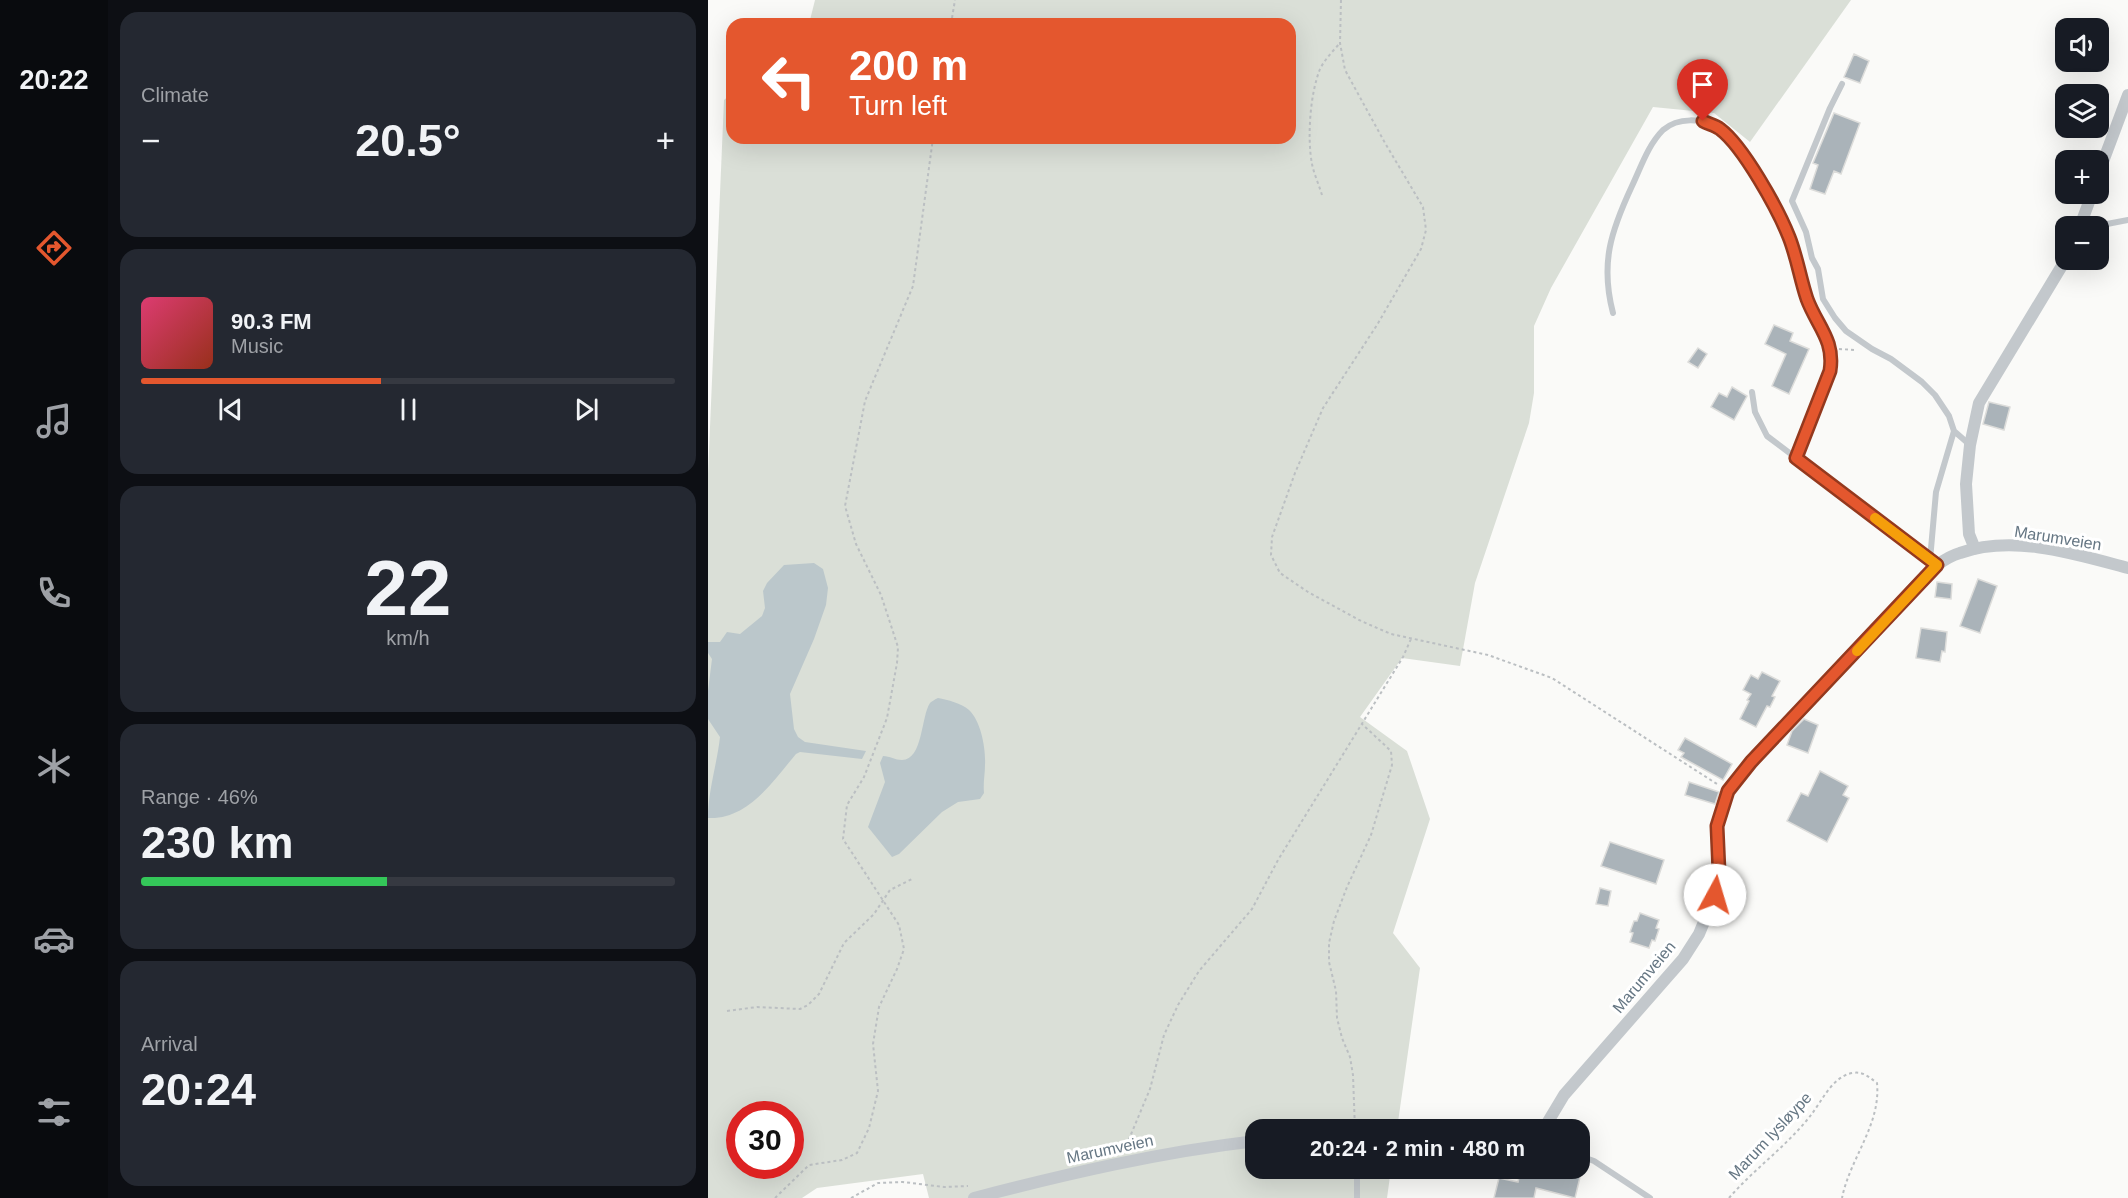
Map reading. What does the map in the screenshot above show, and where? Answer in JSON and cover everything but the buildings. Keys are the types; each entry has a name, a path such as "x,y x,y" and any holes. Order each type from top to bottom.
{"street":[{"path":"2108,150 2128,95"},
{"path":"1975,549 1969,534 1966,494 1970,445 1979,403 2059,270"},
{"name":"Marumveien","path":"1550,1119 1564,1095 1683,959 1699,934 1715,895 1719,872 1717,826 1728,791 1751,762 1934,562 1958,553 1998,545 2046,549 2128,568"},
{"name":"Marumveien","path":"976,1192 1013,1187 1175,1152 1245,1142"}],"lane":[{"path":"1842,84 1792,201 1806,232 1812,258 1818,269 1823,299 1846,331 1891,359 1935,394 1949,416 1954,431 1970,445"},
{"path":"1613,313 1607,290 1609,248 1617,218 1649,149 1663,131 1674,123 1691,120 1703,121 1720,129 1743,155 1773,203 1790,238 1808,300 1831,348 1830,371 1796,458"},
{"path":"2109,224 2128,220"},
{"path":"1752,392 1755,412 1767,436 1934,562"},
{"path":"1934,562 1936,492 1954,431"},
{"path":"1590,1160 1650,1198"},
{"path":"1357,1179 1357,1198"}],"path":[{"path":"952,18 955,0"},
{"path":"1341,0 1340,43 1345,70 1384,143 1423,207 1426,230 1416,258 1377,325 1323,408 1295,473 1272,537 1271,555 1281,573 1308,592 1360,621 1390,634 1488,655 1552,678 1728,791"},
{"path":"1322,195 1312,165 1311,118 1320,70 1327,57 1340,43"},
{"path":"775,1198 809,1165 842,1160 857,1152 869,1128 878,1091 873,1044 879,1007 904,949 899,925 843,839 847,805 864,777 887,718 895,682 897,647 881,595 856,544 845,506 865,401 913,286 932,144"},
{"path":"1831,348 1872,349"},
{"path":"1119,1164 1150,1089 1164,1035 1178,1005 1199,971 1252,909 1278,860 1403,657 1411,639"},
{"path":"1355,1119 1353,1075 1350,1057 1337,1018 1336,991 1329,962 1329,943 1344,895 1371,835 1392,765 1391,751 1362,724"},
{"path":"727,1011 757,1007 800,1009 808,1005 819,994 844,943 874,914 890,890 912,879"},
{"name":"Marum lysløype","path":"1729,1198 1747,1177 1781,1148 1810,1117 1835,1082 1851,1073 1866,1074 1877,1083 1878,1096 1870,1128 1845,1184 1842,1198"},
{"path":"851,1198 878,1183 903,1182 976,1192"}],"shaded area":[{"path":"815,0 1851,0 1750,142 1714,113 1653,107 1551,288 1534,326 1534,393 1529,423 1475,583 1460,666 1402,658 1360,717 1407,751 1430,819 1393,933 1420,968 1398,1119 1245,1119 1245,1179 1390,1179 1387,1198 929,1198 923,1174 817,1188 802,1198 708,1198 708,474 724,100 726,98 726,144 1296,144 1296,18 810,18"},
{"path":"814,563 823,569 828,588 826,605 790,694 794,729 798,737 805,742 866,751 862,759 800,752 769,787 747,806 722,817 708,818 709,798 720,737 708,719 708,691 712,659 708,653 708,642 720,642 727,632 740,634 762,616 765,608 763,591 767,583 784,565"},
{"path":"938,698 966,708 977,721 985,751 984,793 980,799 958,802 942,812 899,854 892,857 868,827 885,782 880,763 883,756 902,760 914,753 921,736 927,709 930,703"}],"slow traffic":[{"path":"1857,651 1937,565 1875,518"}],"route":[{"path":"1703,121 1720,129 1743,155 1773,203 1790,238 1808,300 1831,348 1830,371 1796,458 1937,565 1751,762 1728,791 1717,826 1719,872 1715,895"}]}
